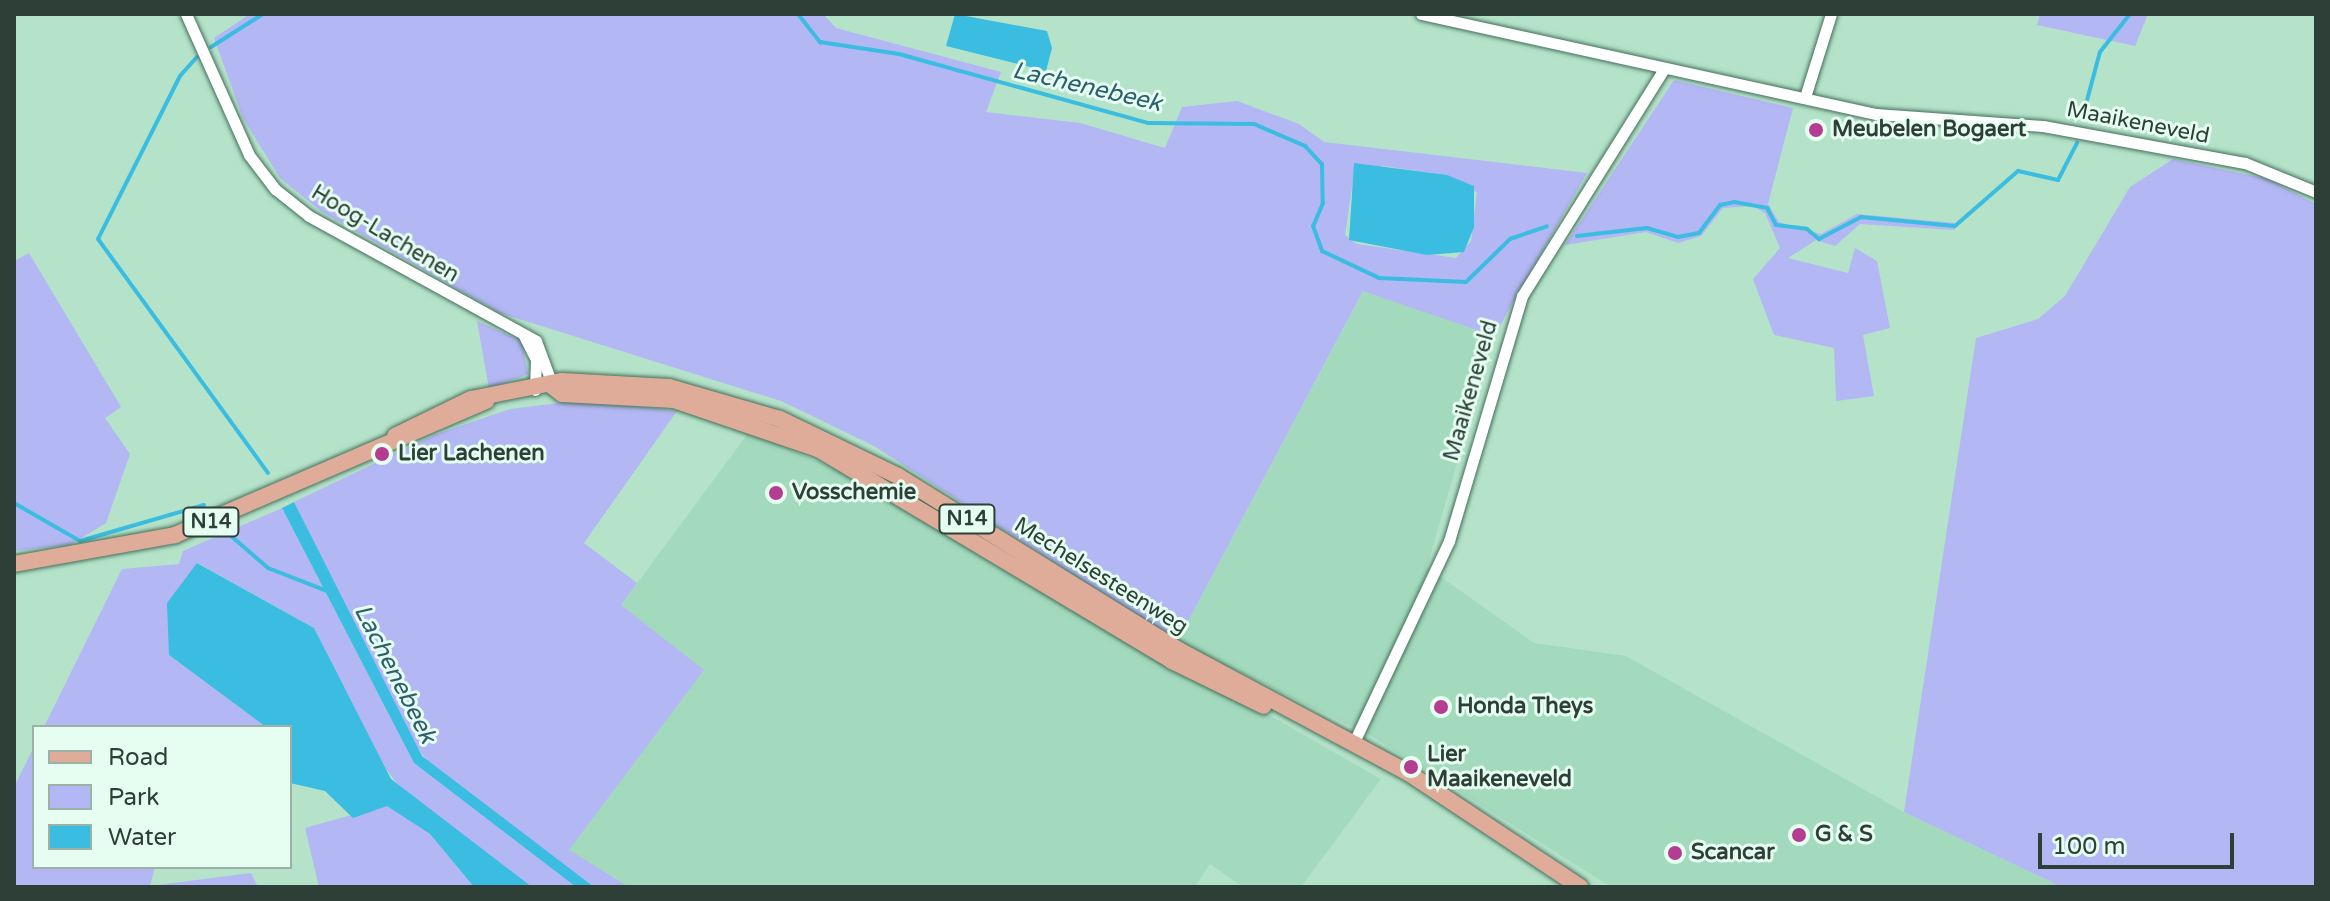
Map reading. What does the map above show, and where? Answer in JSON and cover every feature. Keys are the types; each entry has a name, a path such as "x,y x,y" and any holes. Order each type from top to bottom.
{"main road":[{"name":"Mechelsesteenweg","path":"14,564 175,535 395,436 486,401 553,387 562,394 674,400 818,449 1194,673 1354,742 1580,887"}],"street":[{"name":"Hoog-Lachenen","path":"186,14 249,155 275,189 309,216 543,348 553,387"},
{"name":"Maaikeneveld","path":"1421,14 1664,69 1913,120 2043,126 2245,163 2316,192"},
{"path":"1805,97 1831,14"},
{"name":"Maaikeneveld","path":"1354,742 1449,541 1522,296 1664,69"},
{"path":"524,336 536,360 535,390"}],"shaded area":[{"path":"1364,290 1494,336 1427,567 1534,643 1626,656 1904,812 2062,887 1611,887 1371,736 1177,642"},
{"path":"749,432 851,476 1381,779 1301,887 1243,887 1210,864 1195,887 629,887 568,851 703,671 621,605"}],"green space":[{"path":"250,14 823,14 836,28 1001,72 986,112 1080,123 1165,148 1182,107 1237,101 1299,124 1324,142 1587,173 1494,336 1363,291 1177,642 874,446 781,401 500,313 322,212 280,178 243,118 214,38","holes":["1383,166 1432,173 1477,192 1471,241 1456,258 1357,244 1345,235 1354,174"]},
{"path":"2040,14 2148,14 2135,46 2037,25"},
{"path":"1674,80 1793,108 1768,204 1779,222 1821,234 1857,214 1955,223 1955,230 1860,224 1835,246 1816,240 1788,258 1848,273 1855,248 1877,261 1890,328 1863,335 1874,396 1836,401 1834,348 1774,335 1753,279 1780,248 1765,213 1753,206 1723,208 1701,236 1678,243 1646,232 1565,245"},
{"path":"2173,159 2268,179 2316,204 2316,887 2062,887 1904,812 1976,338 2038,319 2065,296 2130,187"},
{"path":"29,253 121,407 105,418 130,454 106,523 70,545 14,551 14,261"},
{"path":"477,321 522,341 528,374 489,389"},
{"path":"583,400 677,411 584,543 637,583 621,605 704,670 569,850 629,887 594,887 433,769 410,738 294,502 434,435 510,409"},
{"path":"282,508 414,763 576,887 532,887 407,797 377,757 314,628 198,563 169,655 263,725 45,725 122,569 179,564 183,551"},
{"path":"32,751 32,869 154,869 150,886 251,873 258,887 14,887 14,787"},
{"path":"387,805 430,834 474,887 319,887 305,828"}],"water":[{"path":"955,14 1047,31 1052,48 1046,71 946,46"},
{"path":"1354,163 1447,175 1474,186 1474,227 1464,252 1427,255 1349,240"},
{"path":"294,502 422,756 594,887 576,887 414,763 282,508"},
{"path":"197,563 314,628 391,779 532,887 474,887 430,834 387,806 353,818 325,791 292,783 292,725 263,725 169,655 167,603"}],"waterway":[{"name":"Lachenebeek","path":"211,47 263,14"},
{"name":"Lachenebeek","path":"798,14 820,42 899,54 1148,123 1254,124 1305,146 1322,164 1323,203 1313,226 1322,251 1379,278 1466,282 1510,239 1547,226"},
{"name":"Lachenebeek","path":"2082,119 2100,52 2130,14"},
{"name":"Lachenebeek","path":"197,57 180,76 98,239 268,473"},
{"name":"Lachenebeek","path":"1577,236 1647,228 1678,237 1699,233 1720,205 1734,202 1767,208 1776,225 1807,229 1819,239 1861,217 1955,226 2018,171 2058,180 2077,143"},
{"path":"14,503 80,541 204,505"},
{"path":"230,535 268,568 327,591"}],"place":[{"name":"Meubelen Bogaert","path":"1816,130"},
{"name":"Lier Lachenen","path":"382,454"},
{"name":"Vosschemie","path":"776,493"},
{"name":"Honda Theys","path":"1441,707"},
{"name":"Lier Maaikeneveld","path":"1411,767"},
{"name":"G & S","path":"1799,835"},
{"name":"Scancar","path":"1675,853"}]}
